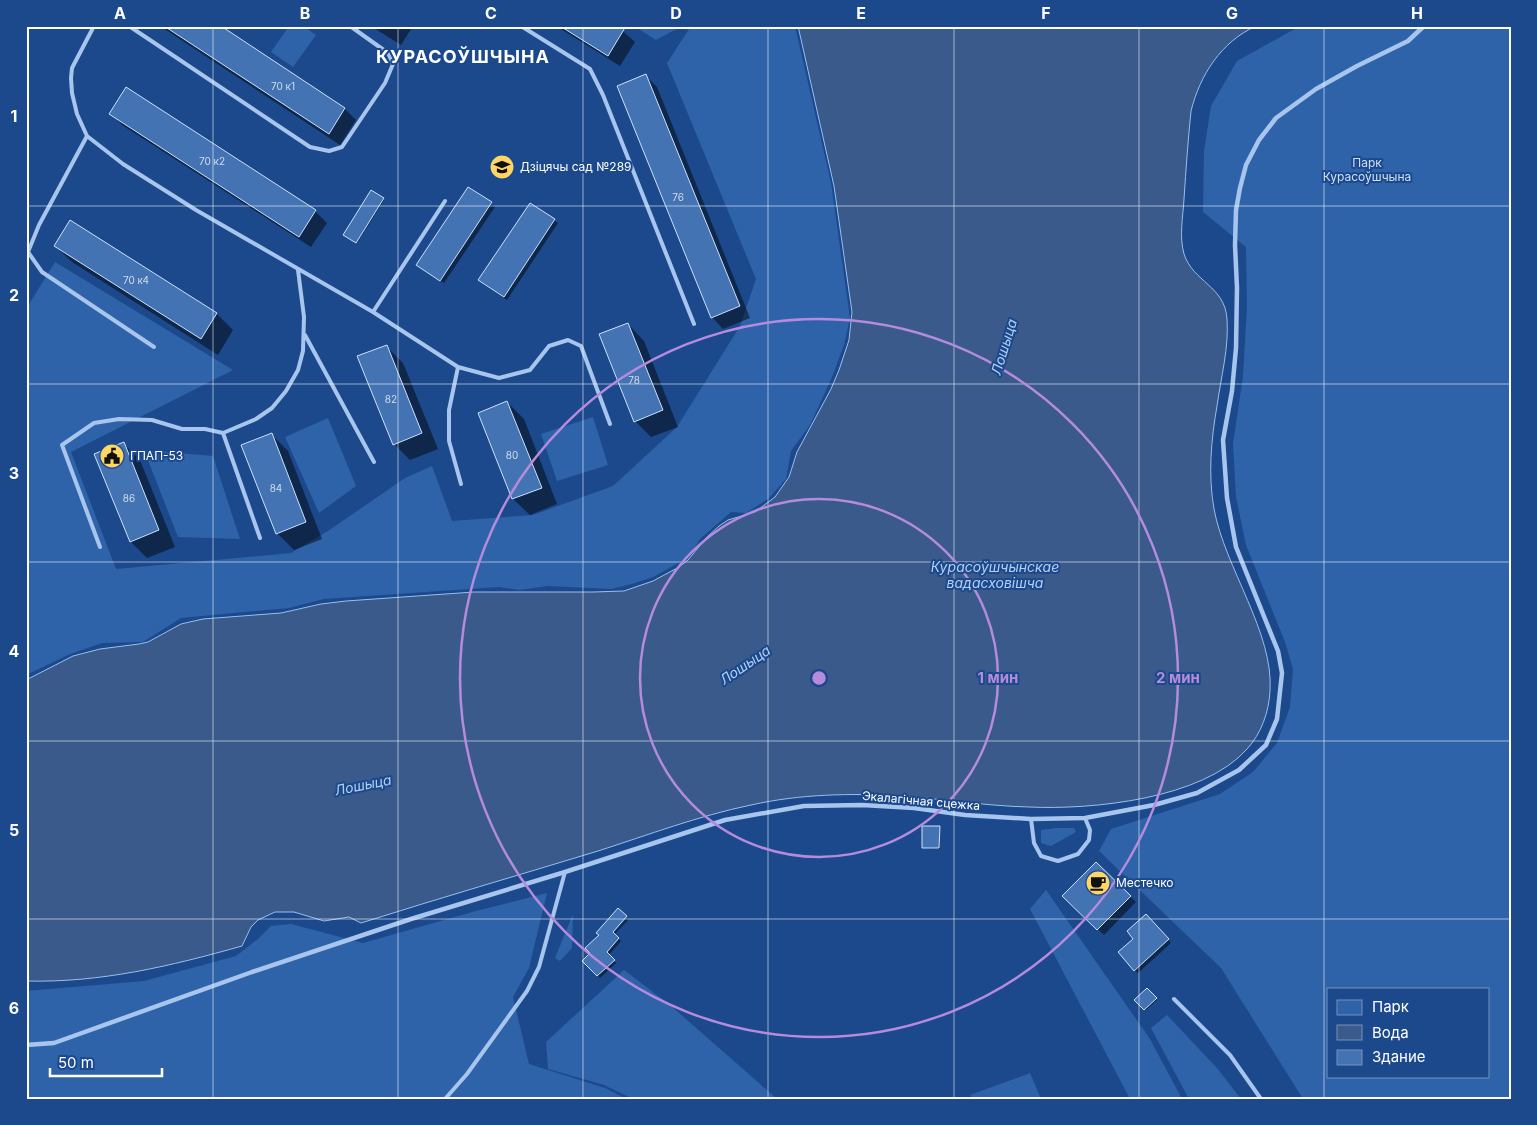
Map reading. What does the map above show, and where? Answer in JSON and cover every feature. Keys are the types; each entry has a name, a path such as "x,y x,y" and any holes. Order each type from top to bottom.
{"street":[{"name":"Экалагічная сцежка","path":"26,1044 54,1043 275,964 725,820 804,806 862,805 1031,819 1085,818 1154,805 1197,793 1239,770 1266,745 1277,719 1282,673 1278,651 1236,547 1227,498 1223,440 1232,391 1236,348 1237,288 1235,245 1236,210 1240,188 1250,157 1259,140 1276,118 1316,89 1408,41 1424,26"}],"lane":[{"path":"94,26 72,68 72,93 77,114 87,136 123,164 196,210 373,312 458,368 499,378 530,370 549,346 568,340 582,346 610,424"},
{"path":"129,26 310,147 329,151 342,147 385,83 393,64 388,53 350,26"},
{"path":"521,26 590,69 603,95 694,324"},
{"path":"87,136 39,225 28,252 42,272 154,347"},
{"path":"373,312 444,201"},
{"path":"100,547 62,445 94,423 119,419 152,420 182,429 205,429 222,433 256,419 272,408 286,391 298,370 304,351 298,270"},
{"path":"304,335 374,462"},
{"path":"458,368 449,410 449,440 461,484"},
{"path":"222,433 260,538"},
{"path":"1031,819 1034,843 1041,856 1058,861 1078,854 1089,840 1090,830 1085,818"},
{"path":"446,1099 467,1074 527,991 540,968 565,872"},
{"path":"1174,999 1230,1055 1260,1099"}],"green space":[{"path":"289,26 303,26 316,35 293,67 271,52"},
{"path":"634,26 682,26 656,40"},
{"path":"691,26 795,26 831,183 850,318 844,345 832,377 810,425 791,451 786,479 768,499 746,513 731,512 700,539 689,557 653,577 611,589 548,586 519,590 499,587 324,599 289,608 181,618 143,642 102,643 70,654 26,675 26,309 55,262 233,370 71,452 116,569 291,553 328,531 405,478 432,466 452,521 533,515 613,486 677,427 740,326 756,279 667,63"},
{"name":"Парк Курасоўшчына","path":"1300,26 1511,26 1511,1099 1303,1099 1221,968 1099,851 1111,829 1220,794 1253,772 1277,743 1290,707 1293,669 1285,642 1246,545 1236,497 1233,444 1243,376 1247,307 1246,247 1203,212 1204,151 1211,106 1237,61"},
{"path":"593,417 608,465 557,481 541,434"},
{"path":"328,418 356,486 319,513 285,437"},
{"path":"144,450 213,456 240,539 178,537"},
{"path":"1074,828 1076,832 1051,846 1041,843 1041,830"},
{"path":"1046,890 1150,1039 1182,1099 1130,1099 1030,909"},
{"path":"547,893 529,968 513,997 529,1064 605,1088 627,1099 26,1099 26,991 144,981 236,956 271,926 291,924 363,943"},
{"path":"573,914 572,948 560,961 555,958"},
{"path":"624,970 670,1005 777,1099 633,1099 604,1085 548,1069 546,1042"},
{"path":"1167,1015 1217,1068 1241,1099 1189,1099 1151,1028"},
{"path":"1030,1073 1041,1099 973,1099 970,1095"}],"water":[{"name":"Курасоўшчынскае вадасховішча","path":"798,26 1256,26 1232,41 1222,50 1206,73 1195,98 1191,111 1182,233 1184,254 1188,263 1221,299 1227,319 1226,352 1212,445 1211,483 1214,509 1220,531 1257,623 1269,669 1270,691 1268,707 1260,730 1252,743 1228,766 1203,780 1145,798 1114,803 1083,806 1029,807 901,796 863,795 826,795 769,801 692,820 598,851 361,923 349,917 324,921 294,912 275,912 258,920 251,927 242,946 135,972 81,979 26,981 26,680 73,656 100,649 148,642 181,624 203,619 281,613 321,604 346,601 474,592 624,591 653,581 679,567 688,560 719,526 728,520 755,512 775,497 789,477 797,452 831,389 839,370 849,340 852,312 834,186"}],"building":[{"path":"164,26 221,26 345,108 329,134"},
{"path":"560,26 626,26 608,56"},
{"path":"646,74 740,306 711,318 617,86"},
{"path":"126,87 316,210 299,237 109,114"},
{"path":"468,187 492,202 440,281 416,265"},
{"path":"371,190 384,198 356,243 343,235"},
{"path":"530,203 555,219 504,297 478,280"},
{"path":"70,220 217,313 201,339 54,246"},
{"path":"628,323 663,410 634,422 599,334"},
{"path":"387,345 422,433 393,445 357,356"},
{"path":"507,401 542,488 512,499 478,413"},
{"path":"272,433 306,522 276,534 241,445"},
{"path":"124,442 159,530 130,542 94,454"},
{"path":"922,826 940,826 939,848 922,848"},
{"path":"1096,862 1131,896 1097,930 1062,896"},
{"path":"618,908 627,916 613,932 619,938 607,952 615,960 597,976 582,961 590,953 585,948 599,935 596,933"},
{"path":"1146,914 1169,939 1134,971 1118,952 1133,939 1127,931"},
{"path":"1147,988 1157,998 1144,1010 1134,1000"}],"place":[{"name":"Дзіцячы сад №289","path":"502,167"},
{"name":"ГПАП-53","path":"112,456"},
{"name":"Местечко","path":"1098,883"}],"district":[{"name":"КУРАСОЎШЧЫНА","path":"463,57"}],"water label":[{"name":"Лошыца","path":"1004,347"},
{"name":"Лошыца","path":"745,665"},
{"name":"Лошыца","path":"363,785"}]}
